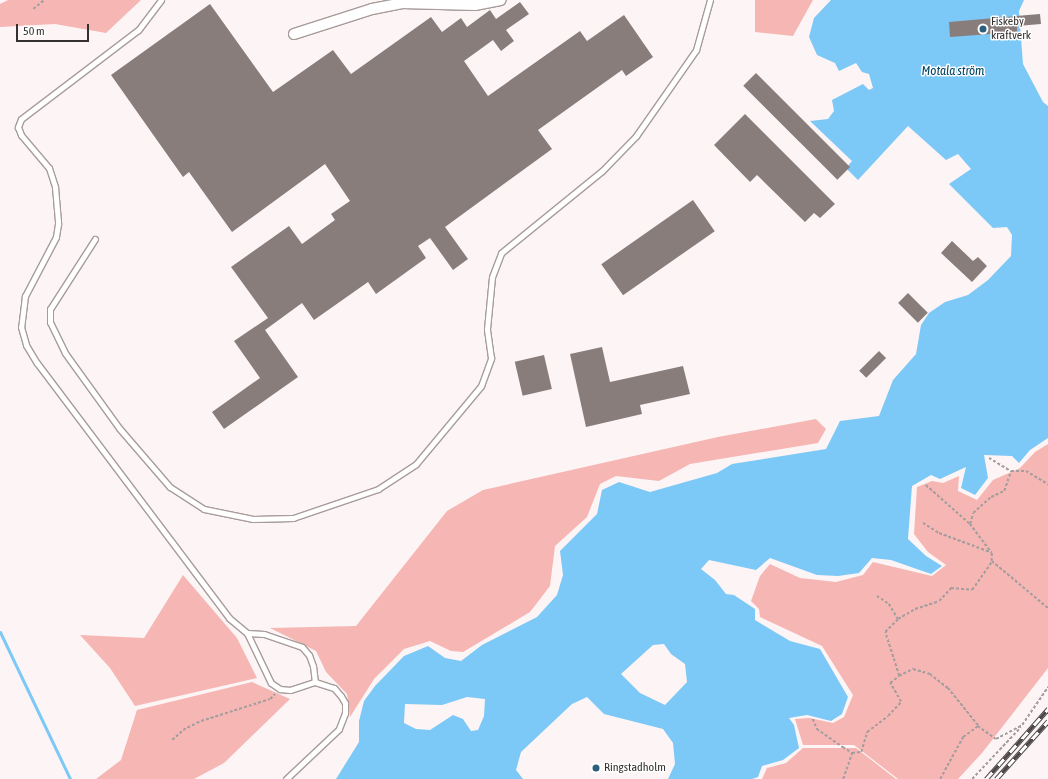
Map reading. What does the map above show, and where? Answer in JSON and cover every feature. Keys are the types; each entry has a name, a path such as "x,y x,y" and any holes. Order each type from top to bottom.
{"street":[{"path":"294,34 372,9 402,3 475,5 501,0"}],"lane":[{"path":"161,0 138,30 21,119 18,126 21,135 48,168 55,187 58,224 56,237 25,296 21,327 26,344 37,363 229,618 247,634 271,683 280,689 290,690 315,682 334,688 345,703 345,713 338,729 286,779"},
{"path":"95,239 50,309 50,322 65,353 119,428 170,487 204,509 253,519 293,518 338,505 378,489 416,464 481,386 491,358 487,329 492,277 501,253 602,171 636,136 696,50 710,0"},
{"path":"247,634 264,634 302,647 309,655 313,666 315,682"}],"path":[{"path":"32,9 44,0"},
{"path":"989,458 1011,471 1026,471 1048,484"},
{"path":"970,524 973,513 991,497 1004,491 1011,471"},
{"path":"899,676 885,632 898,619 915,609 939,601 951,588 972,590 992,561 992,553 970,524 926,486"},
{"path":"923,523 939,533 992,553"},
{"path":"992,561 1048,608"},
{"path":"877,596 889,604 898,619"},
{"path":"814,719 817,729 852,753 861,752 867,732 888,716 901,702 890,684 899,676 913,669 930,674 948,688 978,726 996,739 1022,726"},
{"path":"972,779 1022,726 1048,687"},
{"path":"172,740 183,730 201,721 270,699 280,689"},
{"path":"940,779 963,737 978,726"},
{"path":"843,779 852,753"}],"shaded area":[{"path":"8,0 141,0 106,33 55,24 0,27 0,4"},
{"path":"755,0 813,0 793,36 755,32"},
{"path":"816,419 826,429 818,443 690,464 659,481 616,476 600,484 587,517 555,546 550,586 530,612 463,652 451,651 430,641 404,649 374,679 350,717 347,694 326,672 316,651 270,628 356,626 447,511 483,490 718,437"},
{"path":"1048,444 1048,668 982,753 958,779 898,779 854,745 803,745 795,719 810,718 833,723 844,717 853,695 822,646 760,617 759,609 751,601 760,576 770,564 800,578 836,582 863,575 873,562 932,576 946,565 928,552 914,534 917,487 932,481 943,483 959,476 958,491 977,500 993,480 1020,468 1035,452"},
{"path":"183,575 237,638 257,678 135,706 110,668 80,635 144,638"},
{"path":"252,682 290,699 224,763 194,779 96,779 121,760 137,710"},
{"path":"803,748 856,748 896,779 762,779 767,768 786,763"}],"water":[{"name":"Motala ström","path":"831,0 1024,0 1019,11 1023,64 1043,102 1048,106 1048,438 1030,450 1019,463 1012,456 984,455 988,478 975,495 961,488 966,467 940,479 931,475 912,486 908,539 926,556 942,566 931,574 891,560 872,558 859,573 838,576 817,575 770,558 756,570 709,560 701,569 715,580 726,594 734,595 755,609 755,620 790,641 820,649 848,697 842,714 831,721 807,715 789,718 794,725 799,748 783,760 762,766 758,777 752,779 668,779 675,764 673,743 663,729 604,714 587,697 572,704 521,752 516,770 523,779 336,779 359,742 359,721 364,701 375,686 404,656 428,646 445,658 461,661 482,645 537,617 557,595 563,575 560,551 597,514 602,490 619,482 650,492 717,473 732,464 826,449 840,421 879,416 893,380 916,354 921,325 929,313 945,302 968,295 988,280 1011,256 1012,235 1007,227 993,228 949,184 971,169 958,154 946,160 908,126 858,180 846,168 852,161 810,121 828,119 834,111 832,100 863,84 869,90 873,88 869,74 862,72 856,63 839,71 835,63 817,55 809,37 814,18","holes":["664,644 671,654 685,664 687,682 665,705 640,693 621,674 653,645","467,697 485,699 484,716 478,730 471,731 463,719 453,715 430,730 416,729 404,723 405,704 442,705"]}],"building":[{"path":"520,2 529,14 506,30 514,41 501,51 493,40 464,61 488,96 580,31 587,41 624,15 653,57 626,76 622,70 538,130 552,149 445,227 468,259 453,270 430,238 418,246 426,258 376,294 368,282 314,320 302,303 265,330 298,377 224,429 212,412 260,378 234,341 268,318 231,267 289,226 302,244 335,220 331,214 350,201 325,164 232,232 189,172 183,177 111,75 210,4 273,92 333,50 351,74 431,17 442,32 461,18 467,27 490,10 496,19"},
{"name":"Fiskeby kraftverk","path":"1040,14 1041,24 1017,26 1017,32 950,37 949,22"},
{"path":"756,73 850,167 837,180 743,86"},
{"path":"745,114 835,204 820,218 814,213 805,222 757,175 750,182 714,145"},
{"path":"693,200 715,231 623,295 601,264"},
{"path":"952,241 973,261 978,257 987,266 972,282 941,253"},
{"path":"908,293 928,313 918,323 898,303"},
{"path":"602,347 610,382 683,366 690,394 640,405 642,414 586,427 570,354"},
{"path":"879,351 886,358 866,378 859,371"},
{"path":"544,355 552,389 523,396 515,362"}],"waterway":[{"path":"0,632 70,779"}],"railway":[{"path":"986,779 1048,709"},
{"path":"996,779 1048,721"}],"place":[{"name":"Fiskeby kraftverk","path":"983,29"},
{"name":"Ringstadholm","path":"596,768"}]}
